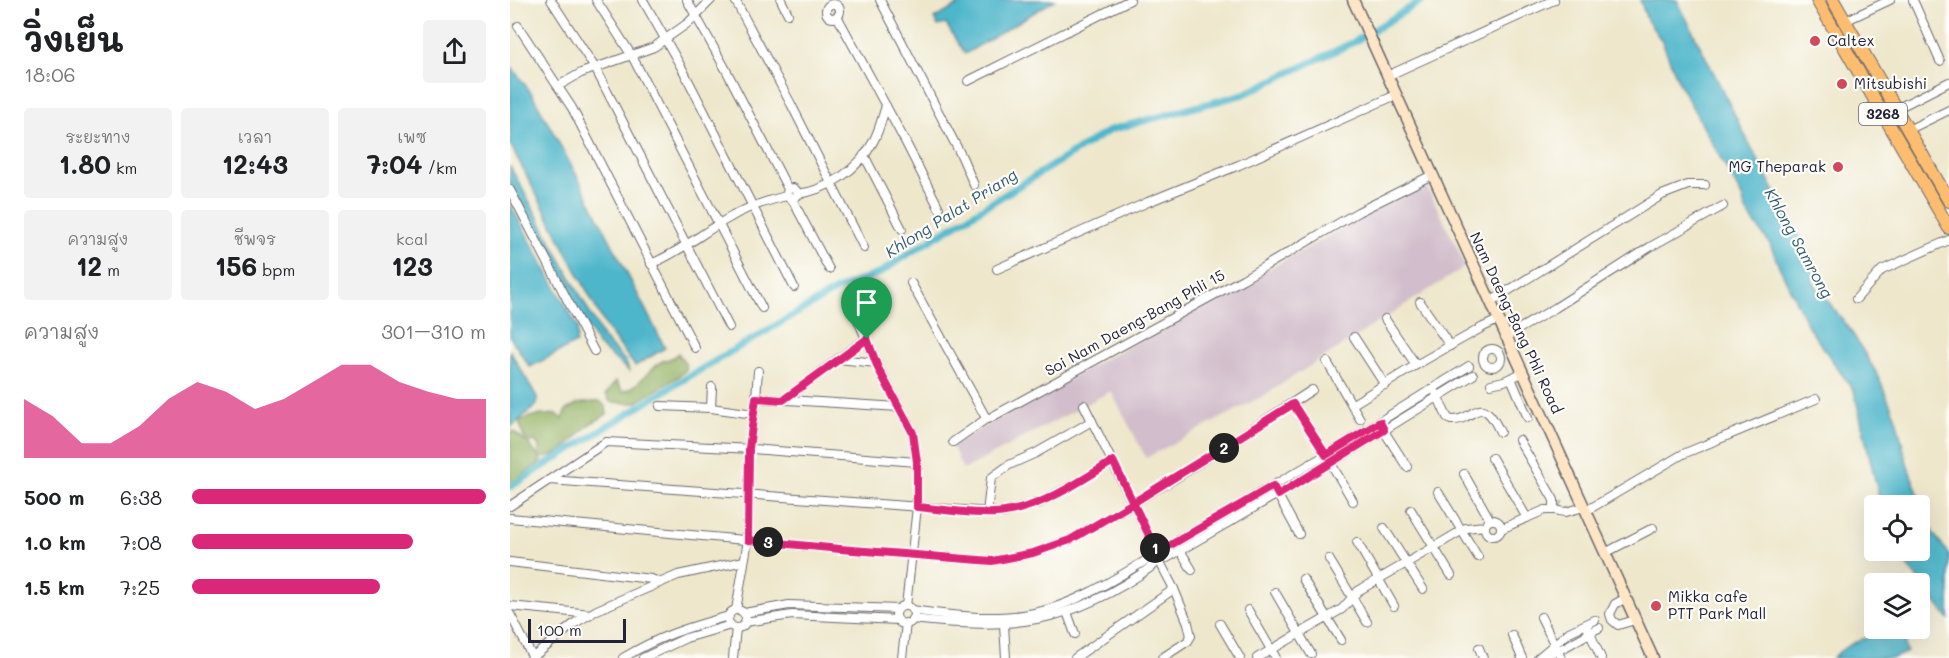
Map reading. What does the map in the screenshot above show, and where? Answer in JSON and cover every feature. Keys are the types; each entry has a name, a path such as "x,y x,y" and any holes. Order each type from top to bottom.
{"main road":[{"name":"Nam Daeng-Bang Phli Road","path":"1353,0 1653,658"},
{"name":"3268","path":"1817,0 1949,228"},
{"name":"3268","path":"1833,0 1949,201"}],"street":[{"path":"551,0 595,68 729,327"},
{"path":"596,0 632,56 762,308"},
{"path":"643,0 666,39 794,287"},
{"path":"687,0 829,269"},
{"path":"558,86 581,73 654,47 688,23 711,0"},
{"path":"735,0 864,248"},
{"path":"781,0 788,14"},
{"path":"880,0 958,148 974,185"},
{"path":"969,81 1130,0"},
{"path":"1387,76 1554,0"},
{"path":"1845,21 1890,0"},
{"path":"1913,0 1940,61"},
{"path":"836,2 840,11 837,16 830,17 826,13 828,5 836,2"},
{"path":"837,16 939,208"},
{"path":"518,26 558,86 586,135 695,348"},
{"path":"1896,109 1949,82"},
{"path":"997,269 1396,95"},
{"path":"651,264 686,247 718,225 753,206 791,195 808,193 831,183 864,155 873,142 886,106"},
{"path":"1908,130 1949,110"},
{"path":"864,155 902,229"},
{"name":"Soi Nam Daeng-Bang Phli 15","path":"953,442 986,419 1212,297 1358,212 1432,175"},
{"path":"1490,302 1655,199 1688,185 1705,185"},
{"path":"510,190 594,351"},
{"path":"623,658 651,641 686,627 729,616 731,613 742,615 789,605 905,615 998,616 1041,611 1074,600 1167,558 1331,463 1434,389 1483,359 1487,351 1496,351 1507,340 1650,247 1724,206"},
{"path":"1856,299 1882,270 1949,240"},
{"path":"911,283 986,419"},
{"path":"849,299 876,363 913,433 917,462 917,507 902,658"},
{"path":"1420,302 1449,346"},
{"path":"1385,319 1416,365"},
{"path":"1353,404 1416,365 1498,320"},
{"path":"1354,337 1384,385"},
{"path":"783,400 867,339"},
{"path":"1162,658 1188,641 1191,636 1174,589 1155,563 1152,552 1326,455 1439,397 1476,374 1498,365 1499,353 1496,351"},
{"path":"1500,360 1513,354"},
{"path":"838,359 876,363"},
{"path":"1483,359 1490,367"},
{"path":"1327,362 1360,418"},
{"path":"643,658 686,638 742,626 744,561 748,540 749,448 758,370"},
{"path":"1491,384 1522,373"},
{"path":"1511,378 1528,418"},
{"path":"711,408 712,387"},
{"path":"1434,389 1447,417 1451,420 1458,420 1478,409 1483,410 1491,416 1500,432"},
{"path":"510,518 621,530 992,561 1033,553 1070,540 1293,404 1312,390"},
{"path":"756,398 899,407"},
{"path":"1464,474 1488,523 1485,530 1490,536 1497,535 1501,529 1555,508 1566,512 1584,507 1683,454 1816,399"},
{"path":"1293,404 1353,501"},
{"path":"1084,405 1133,503 1159,550 1167,558"},
{"path":"660,406 711,408 754,414"},
{"path":"987,513 991,478 1009,465 1036,453 1092,421"},
{"path":"1382,426 1407,467"},
{"path":"1519,440 1555,508"},
{"path":"510,506 606,442 749,448 917,462"},
{"path":"1492,458 1527,518"},
{"path":"549,480 1004,513 1039,503 1113,461"},
{"path":"1273,486 1299,534"},
{"path":"1438,492 1478,557"},
{"path":"1411,510 1451,575"},
{"path":"1257,658 1346,606 1352,597 1461,531 1472,526 1498,522 1501,529"},
{"path":"1384,528 1423,589"},
{"path":"1605,553 1653,528"},
{"path":"1357,542 1394,606"},
{"path":"1180,550 1192,570"},
{"path":"1329,559 1367,622"},
{"path":"510,614 533,658 575,623 660,582 678,575 744,561"},
{"path":"510,562 660,582"},
{"path":"905,615 958,624 1004,625 1043,620 1102,597 1155,563"},
{"path":"1303,579 1341,640"},
{"path":"1075,658 1174,589"},
{"path":"1275,592 1311,654"},
{"path":"1540,657 1557,651 1590,633 1604,621 1615,604 1626,598"},
{"path":"510,606 591,614"},
{"path":"1248,610 1276,658"},
{"path":"1067,612 1076,634"},
{"path":"729,616 729,621 734,627 733,658"},
{"path":"1541,617 1557,651"},
{"path":"1557,651 1569,632 1586,624 1604,621 1622,625 1635,620"},
{"path":"1220,624 1239,658"},
{"path":"1586,624 1601,658"},
{"path":"1004,625 1006,658"},
{"path":"1512,635 1522,658"},
{"path":"1479,648 1483,658"}],"shaded area":[{"path":"1425,183 1466,266 1263,396 1146,458 1111,391 963,470 952,445"}],"green space":[{"path":"678,353 687,369 678,377 635,403 610,402 606,394 616,381 623,392 629,390 656,365"},
{"path":"600,401 606,407 607,414 590,424 561,451 539,458 541,462 510,484 510,434 513,431 528,443 539,457 539,446 535,441 530,442 524,437 519,421 533,416 556,414 562,419 566,410 577,404"}],"water":[{"path":"967,0 1055,0 965,54 946,24 938,26 934,19"},
{"name":"Khlong Samrong","path":"1640,0 1677,0 1753,151 1812,261 1813,282 1849,328 1876,372 1896,418 1908,467 1919,495 1879,495 1854,391 1809,328 1770,244 1746,211 1742,197 1679,83 1662,41 1647,20"},
{"path":"510,65 532,94 582,185 665,348 635,366 607,329 510,144"},
{"path":"510,166 604,339 626,362 629,371 597,344 510,183"},
{"path":"510,204 578,328 576,343 530,367 510,337"},
{"path":"510,351 537,397 537,405 510,428"},
{"path":"1930,525 1933,533 1949,554 1949,619 1930,595 1930,573 1913,573 1904,561 1930,561"},
{"path":"1864,639 1907,639 1905,646 1907,652 1893,658 1833,658 1855,642"}],"waterway":[{"name":"Khlong Palat Priang","path":"510,487 676,384 836,290 880,273 1110,130 1244,94 1352,43 1423,0"}],"place":[{"name":"Caltex","path":"1815,41"},
{"name":"Mitsubishi","path":"1842,84"},
{"name":"MG Theparak","path":"1838,167"},
{"name":"Mikka cafe PTT Park Mall","path":"1656,606"}],"route":[{"path":"867,339 783,400 756,398 749,448 748,540 992,561 1033,553 1070,540 1133,503 1136,501 1174,479 1293,404 1326,455 1380,422 1384,430 1278,495 1273,486 1208,525 1162,550 1156,550 1133,503 1113,461 1039,503 1004,513 917,507 917,462 913,433 878,368 867,339"}]}
